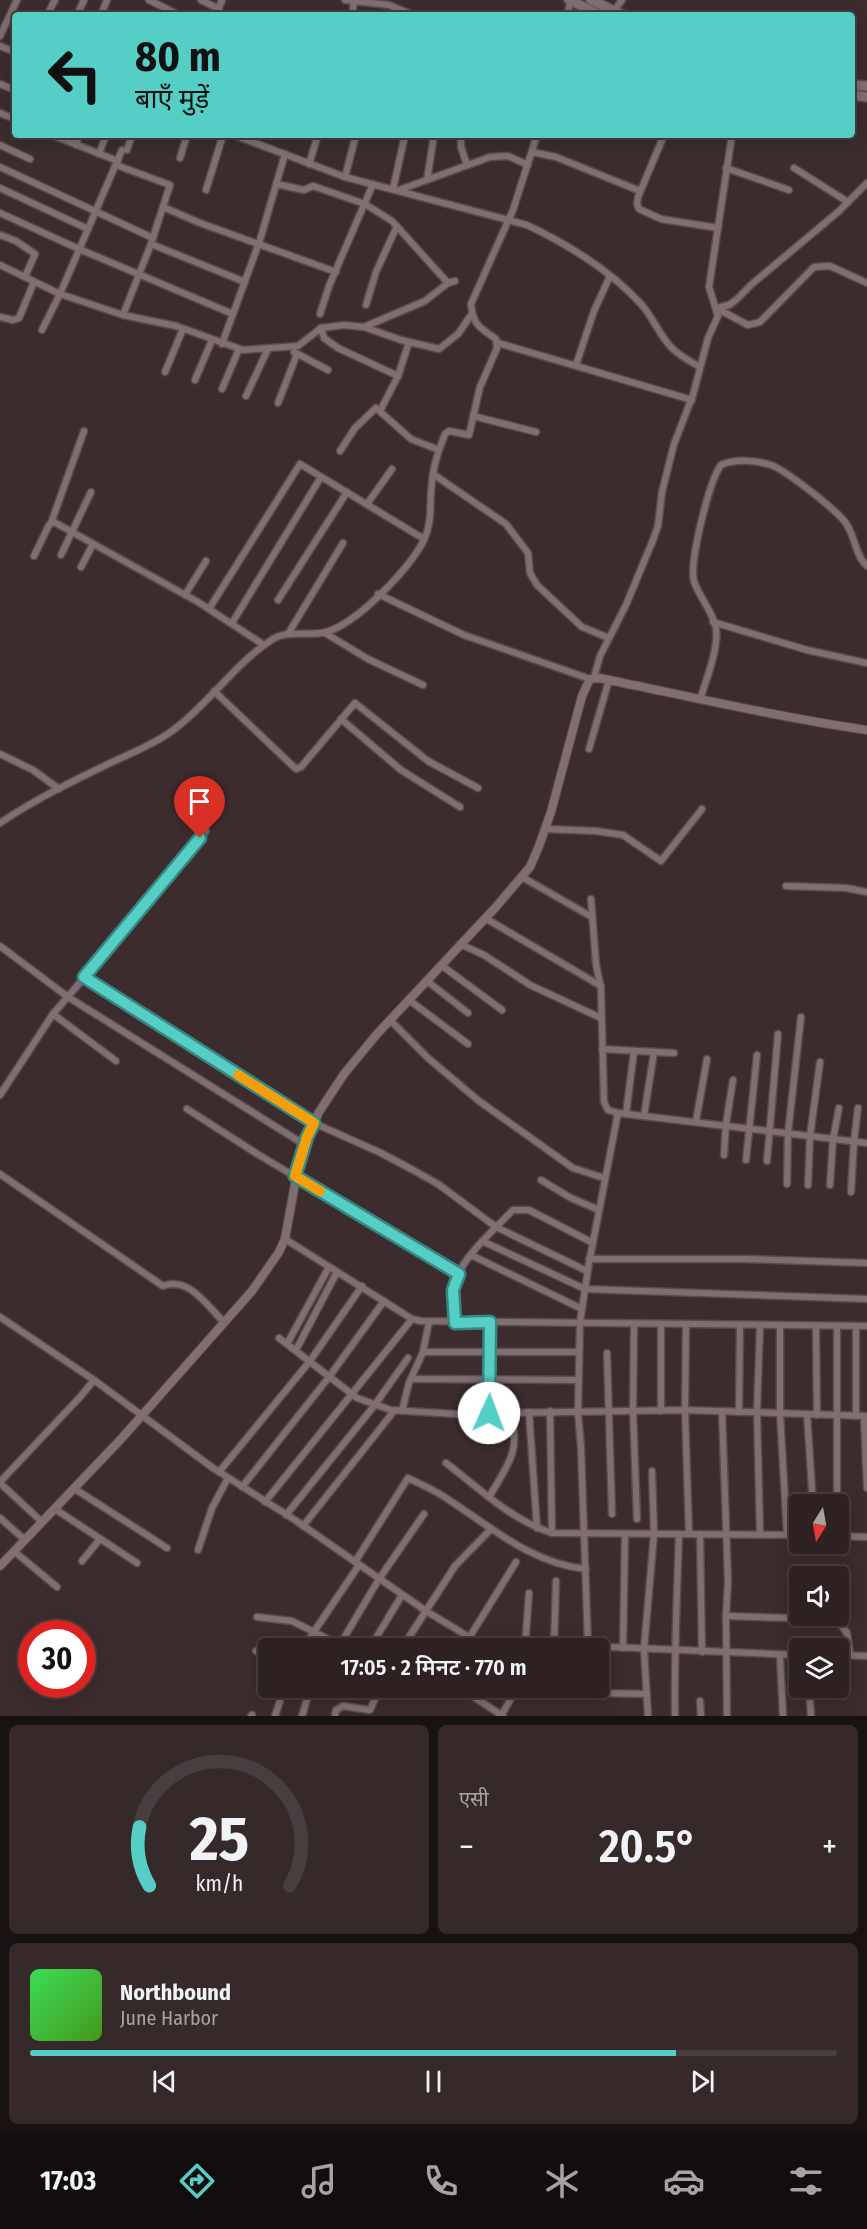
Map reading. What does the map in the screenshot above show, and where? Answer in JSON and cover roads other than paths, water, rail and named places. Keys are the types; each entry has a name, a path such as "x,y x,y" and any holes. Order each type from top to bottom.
{"main road":[{"path":"570,0 595,12"},
{"path":"591,0 616,12"}],"street":[{"path":"0,36 17,0"},
{"path":"149,0 173,12"},
{"path":"201,0 216,12"},
{"path":"345,0 388,5 406,12"},
{"path":"352,12 354,2"},
{"path":"160,12 163,7"},
{"path":"59,138 170,185 140,275 123,315"},
{"path":"76,145 78,138"},
{"path":"99,154 105,138"},
{"path":"42,330 117,163 131,138"},
{"path":"180,158 186,138"},
{"path":"206,190 222,138"},
{"path":"242,138 345,177 527,225 577,250 640,304 672,349 700,367"},
{"path":"309,164 317,138"},
{"path":"345,177 355,138"},
{"path":"396,190 405,138"},
{"path":"427,180 434,138"},
{"path":"461,138 461,147 467,165"},
{"path":"536,138 509,220 471,304 471,315 478,327 496,339 498,343 692,400"},
{"path":"663,138 640,191 637,204 639,209 661,219 718,228"},
{"path":"0,1566 75,1489 252,1291 279,1252 285,1239 295,1176 305,1145 314,1123 344,1074 390,1020 522,877 534,858 545,829 582,696 626,605 658,526 662,492 674,444 692,400 708,338 718,316 710,287 731,138"},
{"path":"0,145 30,159"},
{"path":"532,152 556,157 640,191"},
{"path":"222,344 259,243 285,154"},
{"path":"396,190 500,156 508,156 528,165"},
{"path":"0,167 152,241 244,282"},
{"path":"726,168 789,190"},
{"path":"794,168 848,202"},
{"path":"716,308 729,305 736,300 867,183"},
{"path":"276,184 304,190 313,186 365,204 397,225 448,284"},
{"path":"320,314 373,184"},
{"path":"0,188 88,229"},
{"path":"163,207 200,223 336,272"},
{"path":"0,213 233,314"},
{"path":"366,305 376,272 397,225"},
{"path":"0,235 16,241 35,254 25,277"},
{"path":"0,265 60,294 123,315 183,329 222,344 253,351 298,346 321,328 344,325 364,327 439,349 458,334 471,315"},
{"path":"716,308 748,325 753,325 760,322 791,293 814,267 830,266 867,284"},
{"path":"576,365 594,311 610,276"},
{"path":"364,327 425,301 455,280"},
{"path":"0,317 13,320 19,318 34,282"},
{"path":"321,328 324,338 338,348 398,376"},
{"path":"165,372 183,329"},
{"path":"195,380 212,340"},
{"path":"380,411 398,376 409,342"},
{"path":"0,823 59,789 172,731 198,710 214,691 264,645 275,638 288,633 325,633 355,617 405,568 424,539 430,519 433,474 439,450 447,431 469,435 480,387 498,343"},
{"path":"289,347 297,354 328,370"},
{"path":"222,389 239,349"},
{"path":"246,396 268,349"},
{"path":"278,404 297,354"},
{"path":"340,451 362,420 374,409 380,411 411,439 439,450"},
{"path":"472,416 536,432"},
{"path":"34,556 51,523 84,431"},
{"path":"700,700 714,645 716,626 696,586 693,568 718,468 725,464 755,461 778,468 841,517 848,526 861,559 867,566"},
{"path":"209,609 300,464 424,539"},
{"path":"367,504 392,469"},
{"path":"433,474 506,524 528,553 530,573 537,585 582,627 609,638"},
{"path":"232,623 321,477"},
{"path":"61,555 91,492"},
{"path":"278,600 347,492"},
{"path":"51,523 54,522 185,595 264,645"},
{"path":"288,633 343,543"},
{"path":"81,567 93,544"},
{"path":"185,595 206,561"},
{"path":"378,594 464,635 592,678 867,730"},
{"path":"713,622 807,650 867,663"},
{"path":"325,633 368,659 423,685"},
{"path":"590,749 609,680"},
{"path":"214,691 296,769 301,767 355,703 428,761 478,788"},
{"path":"341,719 401,770 460,807"},
{"path":"0,754 33,770 59,789"},
{"path":"545,829 596,831 623,835 661,861 702,809"},
{"path":"0,1095 53,1014 206,831"},
{"path":"522,877 592,917"},
{"path":"786,886 846,888 867,892"},
{"path":"591,899 596,964 601,986 605,1107 608,1110 867,1143"},
{"path":"485,918 601,986"},
{"path":"460,944 484,955 530,985 601,1018"},
{"path":"0,946 68,997 305,1145"},
{"path":"441,965 502,1010"},
{"path":"84,977 314,1123 381,1153 426,1177 496,1227 587,1271"},
{"path":"427,981 468,1013"},
{"path":"409,1000 468,1044"},
{"path":"53,1014 116,1061"},
{"path":"787,1184 788,1133 801,1017"},
{"path":"390,1020 428,1058 479,1101 573,1168 604,1178"},
{"path":"767,1161 778,1034"},
{"path":"602,1049 674,1053"},
{"path":"588,1638 578,1412 580,1322 604,1178 622,1113 634,1051"},
{"path":"644,1116 654,1052"},
{"path":"746,1160 757,1055"},
{"path":"696,1121 707,1059"},
{"path":"808,1185 810,1136 820,1062"},
{"path":"724,1155 733,1080"},
{"path":"830,1185 833,1138 839,1108"},
{"path":"851,1192 858,1108"},
{"path":"187,1109 459,1274"},
{"path":"0,1174 163,1286 180,1283 189,1287 224,1322"},
{"path":"541,1180 598,1210"},
{"path":"455,1323 453,1290 459,1274 482,1241 513,1210 523,1209 593,1243"},
{"path":"285,1239 412,1319 429,1322 867,1326"},
{"path":"482,1241 585,1289 867,1299"},
{"path":"471,1255 582,1308"},
{"path":"589,1259 745,1259 867,1263"},
{"path":"288,1344 329,1267"},
{"path":"296,1350 337,1272"},
{"path":"219,1472 310,1361 362,1286"},
{"path":"242,1487 329,1377 384,1300"},
{"path":"0,1317 94,1380 161,1432 219,1472 469,1638 516,1562"},
{"path":"265,1502 412,1319"},
{"path":"402,1411 411,1379 423,1352 429,1322"},
{"path":"489,1413 490,1322"},
{"path":"634,1324 633,1411 637,1519"},
{"path":"686,1324 685,1410 689,1533"},
{"path":"661,1325 661,1411"},
{"path":"739,1412 740,1325"},
{"path":"760,1325 757,1412 760,1534"},
{"path":"446,1463 489,1497 537,1528 552,1533 787,1535 780,1413 780,1325"},
{"path":"816,1327 817,1415"},
{"path":"837,1327 837,1494"},
{"path":"856,1327 856,1416"},
{"path":"279,1338 351,1393 374,1406 394,1411 509,1413 685,1410 866,1416 867,1488"},
{"path":"423,1352 578,1352"},
{"path":"607,1353 612,1514"},
{"path":"286,1515 374,1406 408,1358"},
{"path":"411,1379 578,1380"},
{"path":"42,1522 0,1483 94,1380"},
{"path":"303,1526 394,1411"},
{"path":"550,1411 552,1533"},
{"path":"722,1411 728,1581 726,1616 728,1716"},
{"path":"529,1412 537,1528"},
{"path":"489,1497 514,1452 515,1432 509,1413"},
{"path":"807,1414 812,1494"},
{"path":"648,1716 644,1649 654,1534 652,1471"},
{"path":"198,1550 212,1508 228,1478"},
{"path":"309,1638 408,1478 447,1498 491,1529 528,1551 557,1564 586,1569"},
{"path":"75,1489 166,1548"},
{"path":"55,1509 137,1563"},
{"path":"347,1638 379,1579 424,1514"},
{"path":"0,1518 25,1540"},
{"path":"408,1638 455,1566 491,1529"},
{"path":"623,1648 625,1534"},
{"path":"675,1716 674,1651 677,1623 679,1534"},
{"path":"700,1534 702,1652"},
{"path":"849,1536 867,1537"},
{"path":"82,1561 100,1539"},
{"path":"15,1552 57,1587"},
{"path":"554,1638 556,1581"},
{"path":"526,1638 529,1593"},
{"path":"376,1638 402,1595"},
{"path":"726,1616 821,1619 839,1622 847,1633 850,1655 867,1656"},
{"path":"257,1617 292,1621 326,1638"},
{"path":"609,1647 789,1656"},
{"path":"780,1656 783,1716"},
{"path":"609,1693 646,1694"},
{"path":"335,1716 336,1710 343,1706 370,1710 375,1698"},
{"path":"475,1698 502,1716 512,1698"},
{"path":"809,1698 810,1716"},
{"path":"302,1716 308,1699"},
{"path":"275,1716 280,1701"},
{"path":"700,1701 701,1716"}]}
